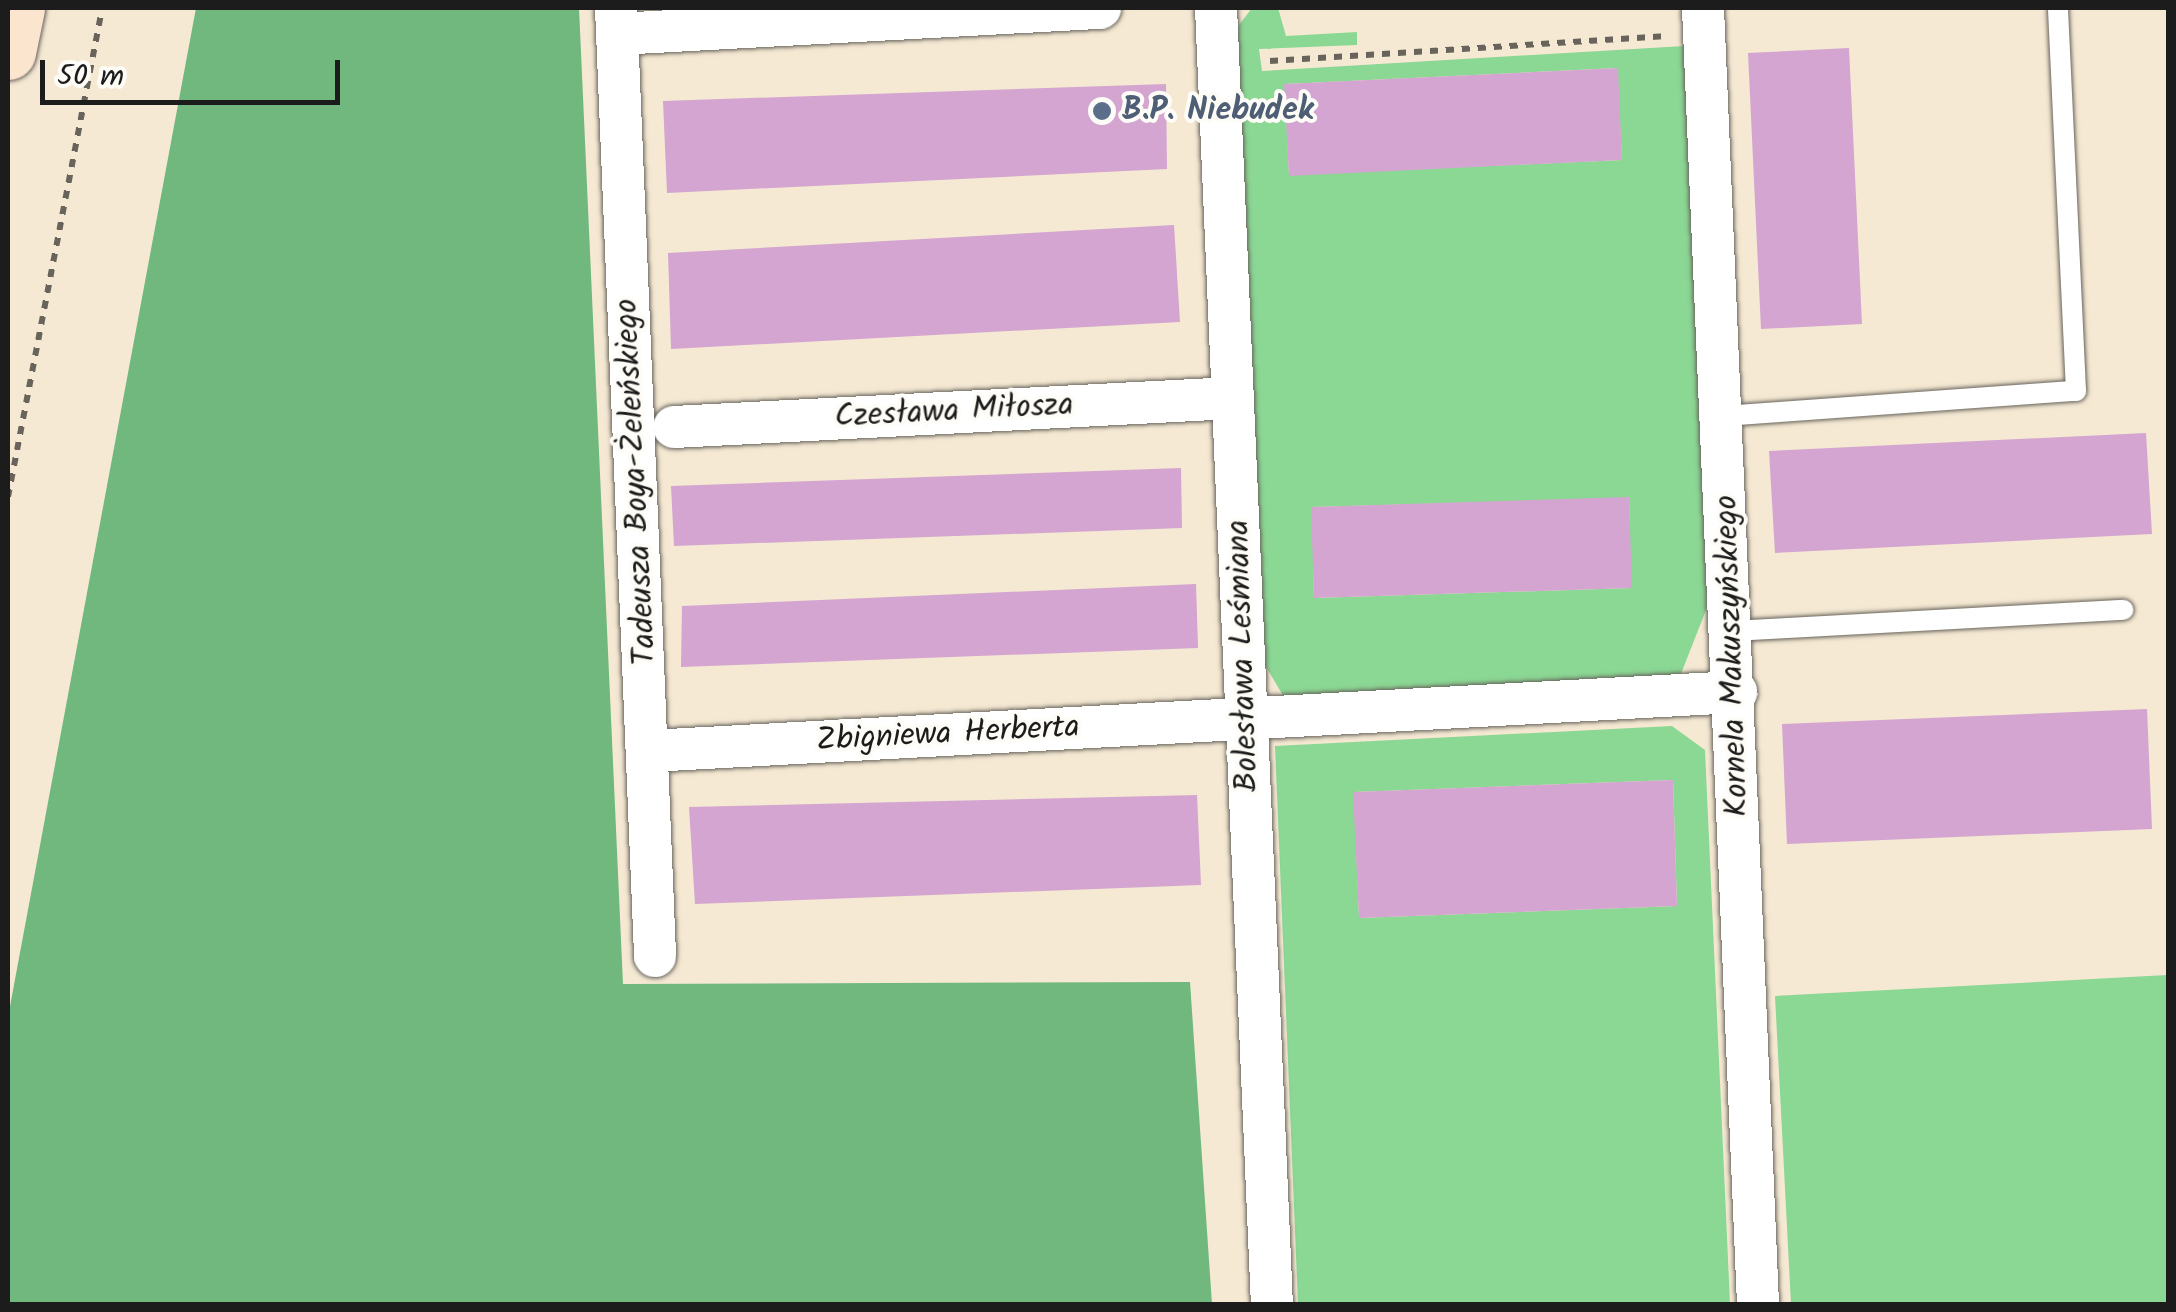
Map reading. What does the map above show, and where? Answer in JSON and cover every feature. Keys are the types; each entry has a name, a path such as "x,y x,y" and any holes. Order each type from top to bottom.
{"main road":[{"path":"8,52 17,8"}],"street":[{"path":"616,21 1100,8"},
{"name":"Bolesława Leśmiana","path":"1216,8 1272,1304"},
{"name":"Tadeusza Boya-Żeleńskiego","path":"616,21 650,751 655,956"},
{"name":"Kornela Makuszyńskiego","path":"1704,21 1736,692 1758,1304"},
{"name":"Czesława Miłosza","path":"674,427 1233,398"},
{"name":"Zbigniewa Herberta","path":"650,751 1736,692"}],"lane":[{"path":"1723,416 2076,391 2058,8"},
{"path":"1733,630 2123,610"}],"path":[{"path":"8,497 102,8"},
{"path":"1270,61 1704,21"}],"green space":[{"path":"196,8 579,8 623,984 1190,982 1212,1304 8,1304 8,1017"},
{"path":"1252,8 1278,8 1286,36 1357,32 1357,45 1259,49 1262,71 1684,46 1708,605 1675,689 1291,709 1265,665 1233,33","holes":["1617,68 1622,160 1289,175 1285,84","1629,498 1631,588 1314,598 1312,507"]},
{"path":"1672,726 1705,750 1730,1304 1298,1304 1275,746","holes":["1673,780 1677,906 1359,918 1354,792"]},
{"path":"2167,975 2168,1304 1791,1304 1775,996"}],"building":[{"path":"1849,48 1862,324 1761,329 1748,53"},
{"path":"1618,68 1622,160 1289,176 1284,84"},
{"path":"1166,84 1167,169 667,193 663,101"},
{"path":"1174,225 1180,322 671,349 668,253"},
{"path":"2146,433 2152,534 1775,553 1769,451"},
{"path":"1181,468 1182,528 674,546 671,486"},
{"path":"1629,497 1632,588 1314,598 1311,507"},
{"path":"1196,584 1198,648 681,667 682,606"},
{"path":"2147,709 2152,829 1787,844 1782,724"},
{"path":"1673,780 1677,906 1359,918 1353,792"},
{"path":"1197,795 1201,885 695,904 689,807"}],"place":[{"name":"B.P. Niebudek","path":"1102,111"}]}
